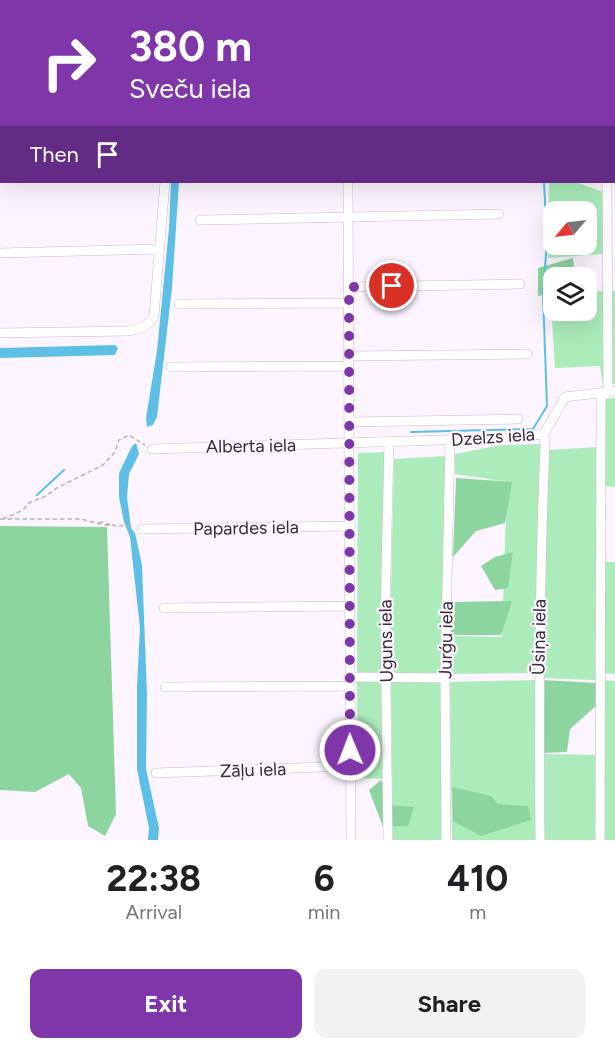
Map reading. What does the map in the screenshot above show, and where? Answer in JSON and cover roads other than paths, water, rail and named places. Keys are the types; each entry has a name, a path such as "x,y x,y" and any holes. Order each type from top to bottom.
{"street":[{"path":"0,333 128,331 140,329 150,323 154,316 165,183"},
{"path":"348,183 351,840"},
{"path":"600,840 601,398 612,391 607,183"},
{"path":"200,220 499,214"},
{"path":"0,253 160,249"},
{"path":"349,287 520,284"},
{"path":"178,304 349,303"},
{"path":"349,356 528,354"},
{"path":"171,367 349,366"},
{"name":"Dzelzs iela","path":"350,443 505,438 544,434 565,397 612,391"},
{"path":"350,422 518,419"},
{"name":"Ūsiņa iela","path":"540,840 540,558 544,434"},
{"name":"Jurģu iela","path":"446,840 445,678 450,440"},
{"name":"Alberta iela","path":"152,448 350,443"},
{"name":"Uguns iela","path":"388,840 385,615 389,443"},
{"name":"Papardes iela","path":"137,527 351,526"},
{"path":"164,608 349,606"},
{"path":"165,687 349,682 387,677 445,678"},
{"name":"Zāļu iela","path":"156,773 350,766"}],"water":[{"path":"171,183 179,183 172,288 157,417 153,425 147,427 146,418 157,351"},
{"path":"115,345 118,348 115,355 0,358 0,348"},
{"path":"136,443 139,454 129,474 127,497 131,528 135,533 142,565 147,693 146,769 159,828 158,840 148,840 149,828 137,769 140,628 130,537 124,522 119,497 119,473 132,446"}],"waterway":[{"path":"411,432 533,429 547,406 543,294 547,241 544,183"},
{"path":"37,495 64,470"}]}
